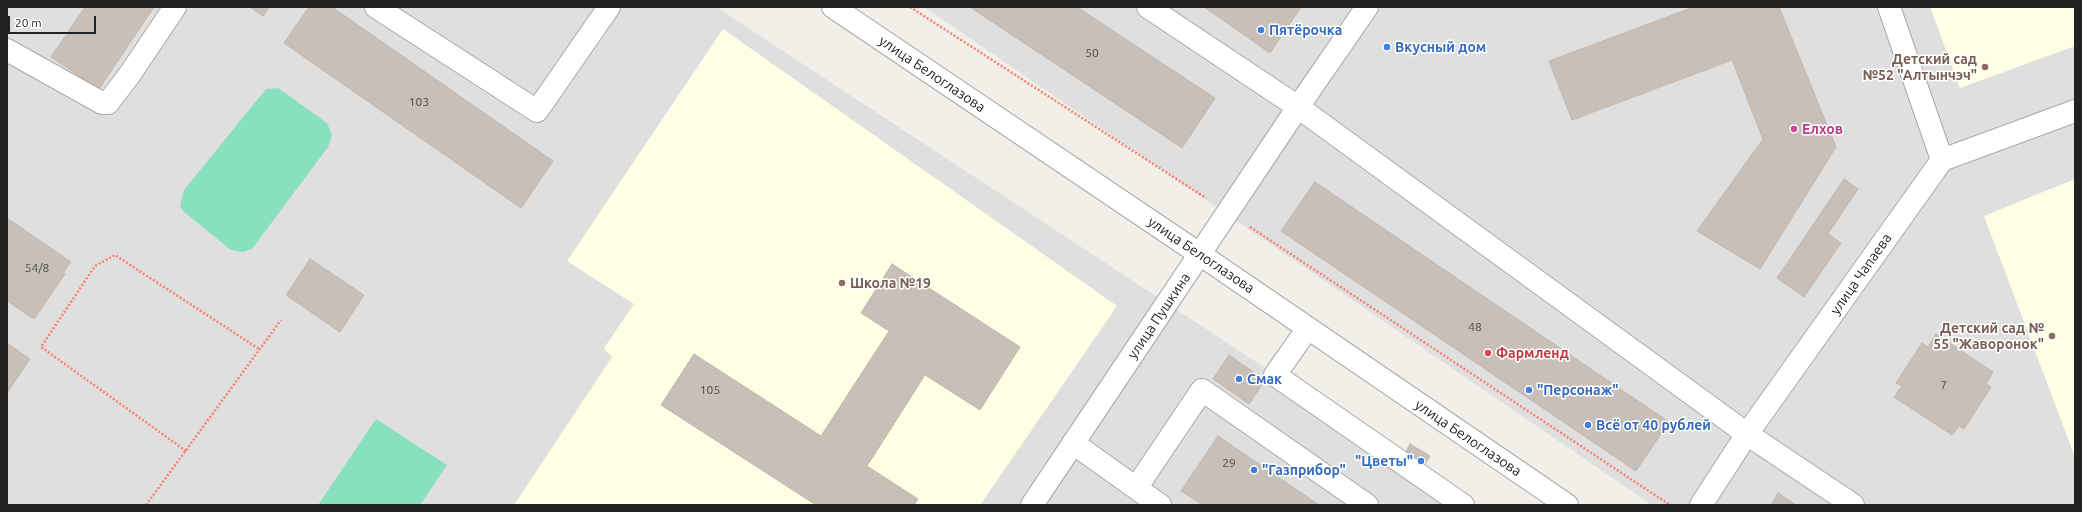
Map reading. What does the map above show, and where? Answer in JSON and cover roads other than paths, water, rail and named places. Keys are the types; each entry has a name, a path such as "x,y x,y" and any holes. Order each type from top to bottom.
{"street":[{"path":"7,50 102,104 108,103 130,74 175,7"},
{"path":"376,7 537,111 609,7"},
{"name":"улица Белоглазова","path":"833,7 1201,254 1562,504"},
{"path":"1148,7 1298,107 1747,434 1853,505"},
{"name":"улица Пушкина","path":"1032,505 1298,107 1367,7"},
{"path":"1889,7 1942,160 2075,111"},
{"name":"улица Чапаева","path":"1701,505 1747,434 1942,160"},
{"path":"1308,328 1275,375 1463,505"},
{"path":"1136,488 1202,390 1367,505"},
{"path":"1072,443 1160,505"}],"place":[{"name":"Пятёрочка","path":"1261,30"},
{"name":"Вкусный дом","path":"1387,47"},
{"name":"Детский сад №52 \"Алтынчэч\"","path":"1985,67"},
{"name":"Елхов","path":"1794,129"},
{"name":"Школа №19","path":"842,283"},
{"name":"Детский сад № 55 \"Жаворонок\"","path":"2052,336"},
{"name":"Фармленд","path":"1488,353"},
{"name":"Смак","path":"1239,379"},
{"name":"\"Персонаж\"","path":"1529,390"},
{"name":"Всё от 40 рублей","path":"1588,425"},
{"name":"\"Цветы\"","path":"1421,461"},
{"name":"\"Газприбор\"","path":"1254,470"}]}
